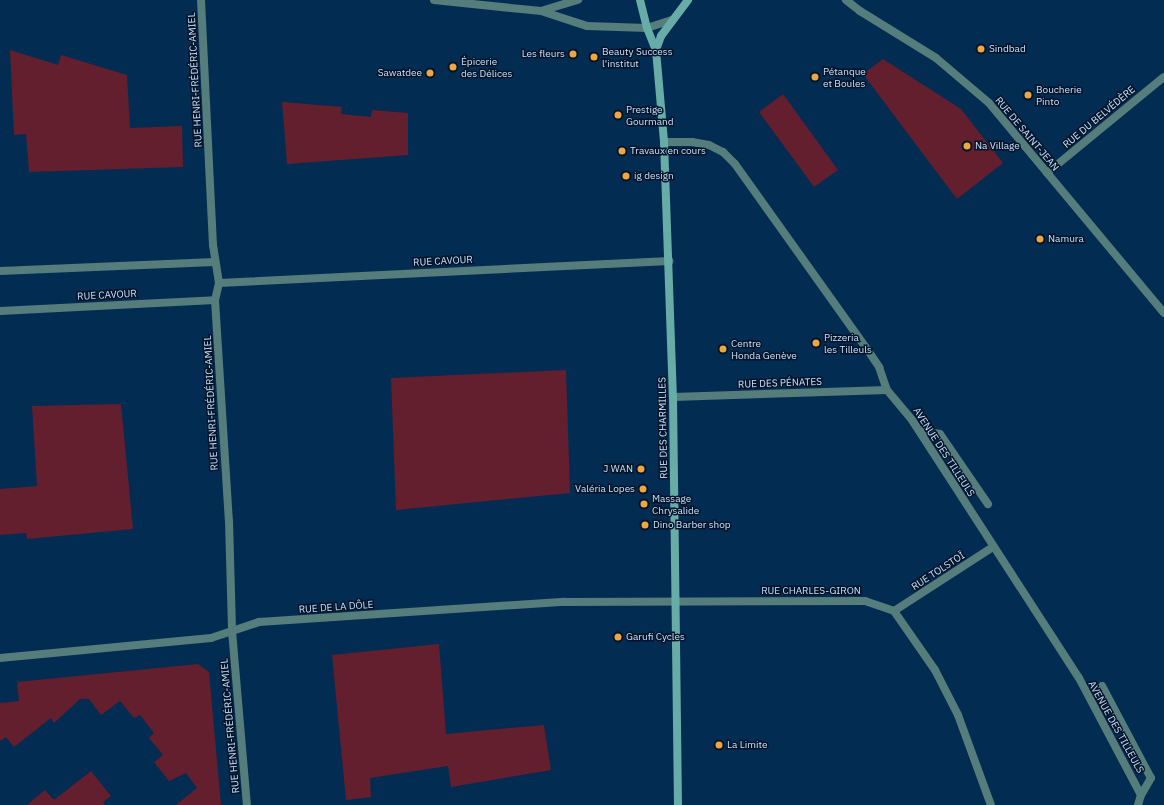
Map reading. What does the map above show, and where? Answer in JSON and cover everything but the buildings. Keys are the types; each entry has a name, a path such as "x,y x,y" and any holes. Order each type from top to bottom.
{"main road":[{"name":"RUE DES CHARMILLES","path":"640,0 647,28 656,50 664,142 673,397 678,805"},
{"name":"RUE DES CHARMILLES","path":"656,50 661,36 671,20 688,0"}],"street":[{"name":"RUE HENRI-FRÉDÉRIC-AMIEL","path":"201,0 214,262 219,283 215,300 229,521 232,631 247,805"},
{"path":"434,0 541,11 587,26 647,28 671,20"},
{"path":"541,11 578,0"},
{"name":"RUE DE SAINT-JEAN","path":"846,0 860,12 936,58 976,92 1003,118 1164,313"},
{"name":"RUE DU BELVÉDÈRE","path":"1047,173 1164,77"},
{"name":"AVENUE DES TILLEULS","path":"664,142 692,142 709,145 723,152 735,164 879,367 887,390 919,430 1078,678 1142,794"},
{"name":"RUE CAVOUR","path":"219,283 669,261"},
{"path":"0,271 214,262"},
{"name":"RUE CAVOUR","path":"0,311 215,300"},
{"name":"RUE DES PÉNATES","path":"673,397 887,390"},
{"path":"919,430 940,434 988,504"},
{"name":"RUE TOLSTOÏ","path":"894,611 993,547"},
{"name":"RUE DE LA DÔLE","path":"0,658 211,638 259,622 564,602 676,600"},
{"name":"RUE CHARLES-GIRON","path":"676,600 865,601 894,611"},
{"path":"894,611 935,670 958,715 991,805"},
{"path":"1102,686 1151,778 1138,805"}],"shaded area":[{"path":"10,50 58,65 61,55 127,75 130,128 182,126 183,167 29,172 26,134 14,135"},
{"path":"883,59 961,109 1003,163 957,199 863,74"},
{"path":"783,94 838,170 814,187 759,112"},
{"path":"282,102 342,107 341,114 371,117 372,110 408,113 408,155 287,164"},
{"path":"566,370 570,493 396,510 391,378"},
{"path":"121,404 133,529 27,539 26,533 0,535 0,489 37,486 32,406"},
{"path":"439,644 446,734 544,725 551,770 451,787 448,766 370,778 371,797 346,800 332,655"},
{"path":"198,664 209,672 221,805 176,805 197,788 186,773 169,781 154,762 163,755 149,738 154,733 140,715 134,718 120,701 101,715 89,699 80,699 54,723 51,718 14,747 6,737 0,741 0,703 19,701 17,682"},
{"path":"91,771 111,796 103,802 105,805 27,805 45,790 54,800"}],"place":[{"name":"Sindbad","path":"981,49"},
{"name":"Les fleurs","path":"573,54"},
{"name":"Beauty Success l'institut","path":"594,57"},
{"name":"Épicerie des Délices","path":"453,67"},
{"name":"Sawatdee","path":"430,73"},
{"name":"Pétanque et Boules","path":"815,77"},
{"name":"Boucherie Pinto","path":"1028,95"},
{"name":"Prestige Gourmand","path":"618,115"},
{"name":"Na Village","path":"967,146"},
{"name":"Travaux en cours","path":"622,151"},
{"name":"ig design","path":"626,176"},
{"name":"Namura","path":"1040,239"},
{"name":"Pizzeria les Tilleuls","path":"816,343"},
{"name":"Centre Honda Genève","path":"723,349"},
{"name":"J WAN","path":"641,469"},
{"name":"Valéria Lopes","path":"643,489"},
{"name":"Massage Chrysalide","path":"644,504"},
{"name":"Dino Barber shop","path":"645,525"},
{"name":"Garufi Cycles","path":"618,637"},
{"name":"La Limite","path":"719,745"}]}
